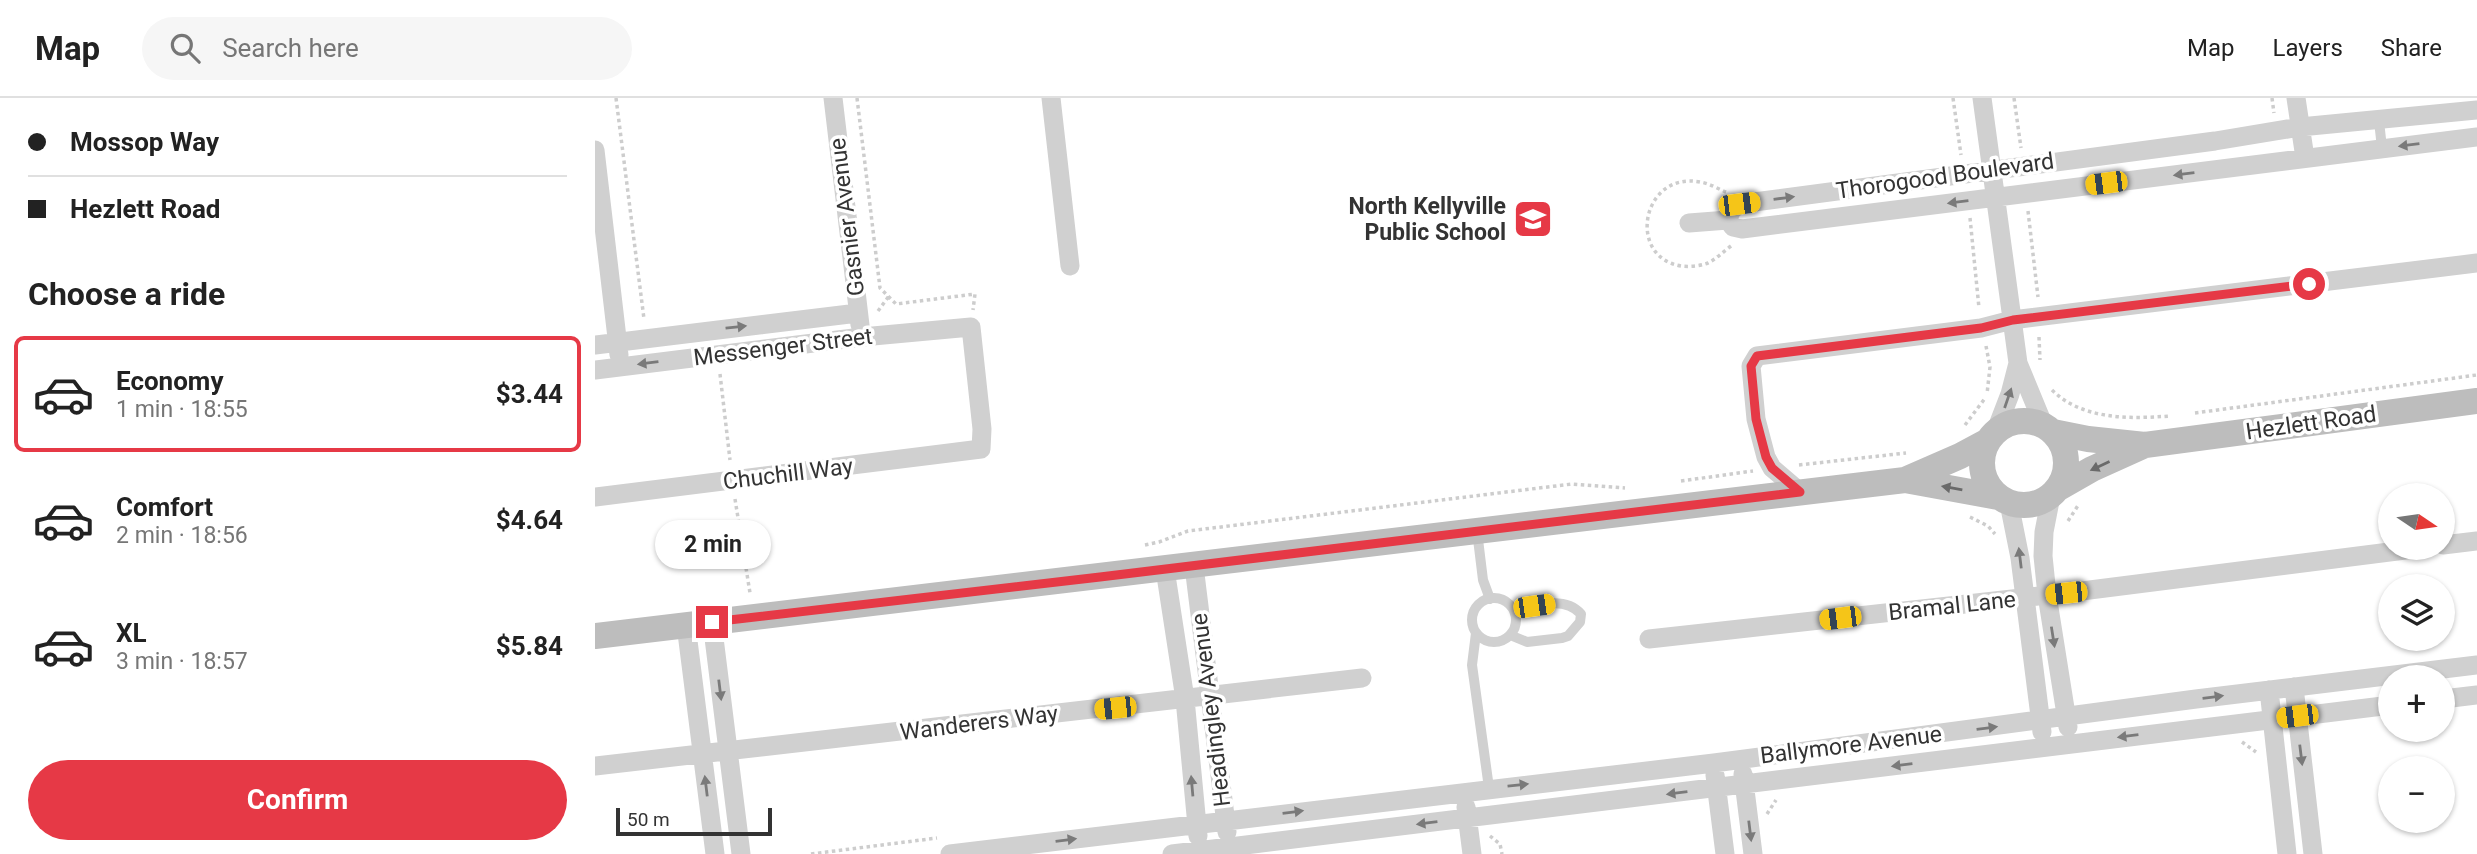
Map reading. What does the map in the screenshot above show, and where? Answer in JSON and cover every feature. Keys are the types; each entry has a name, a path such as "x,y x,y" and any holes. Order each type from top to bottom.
{"main road":[{"name":"Hezlett Road","path":"2048,429 2088,439 2145,445 2477,401"},
{"path":"595,636 1905,480 1962,489 2018,505 2035,504 2054,493 2062,481 2066,464 2063,446 2048,429 2034,422 2013,422 1959,456 1905,480"},
{"path":"1992,437 1982,461 1983,472 1991,490 2004,500"},
{"name":"Hezlett Road","path":"2054,493 2092,469 2145,445"}],"street":[{"name":"Gasnier Avenue","path":"833,98 862,337"},
{"path":"1051,98 1070,266"},
{"path":"1982,98 2018,363 2048,429"},
{"path":"2297,98 2305,158"},
{"name":"Thorogood Boulevard","path":"1728,220 1731,211 1739,204 2215,141 2300,127 2477,110"},
{"name":"Thorogood Boulevard","path":"1728,220 1733,227 1742,229 2477,137"},
{"path":"595,150 621,366"},
{"name":"Thorogood Boulevard","path":"1689,223 1728,220"},
{"path":"1800,492 1769,462 1756,419 1751,366 1757,356 1981,328 2013,320 2477,263"},
{"name":"Messenger Street","path":"595,345 858,313"},
{"name":"Messenger Street","path":"595,370 862,337 971,327"},
{"name":"Chuchill Way","path":"595,497 981,449 982,429 971,327"},
{"path":"1992,437 2010,394 2018,363"},
{"path":"2054,493 2044,532 2043,556 2071,743"},
{"path":"2004,500 2017,535 2044,747"},
{"path":"2455,544 2477,541"},
{"name":"Bramal Lane","path":"1649,639 2024,598 2378,553"},
{"name":"Headingley Avenue","path":"1194,566 1229,850"},
{"name":"Headingley Avenue","path":"1165,569 1185,699 1200,852"},
{"path":"712,622 741,854"},
{"path":"686,625 715,854"},
{"name":"Ballymore Avenue","path":"950,854 1714,763 2269,690 2477,666"},
{"name":"Wanderers Way","path":"595,766 1362,678"},
{"path":"2294,687 2313,854"},
{"path":"2269,690 2287,854"},
{"path":"2455,698 2477,695"},
{"name":"Ballymore Avenue","path":"1172,854 1229,850 1467,818 2378,707"},
{"path":"1742,759 1753,854"},
{"path":"1714,763 1724,854"},
{"path":"1464,792 1472,854"}],"lane":[{"path":"2378,121 2382,148"},
{"path":"1477,531 1483,579 1490,598"},
{"path":"1490,598 1504,601 1514,611 1516,623 1510,635 1492,642 1476,633 1473,612 1490,598"},
{"path":"1510,635 1527,642 1562,638 1568,636 1580,622 1581,614 1567,604 1554,603 1514,611"},
{"path":"1476,633 1472,665 1489,788"}],"path":[{"path":"616,98 644,319"},
{"path":"857,98 880,288 896,304 975,294 971,327"},
{"path":"1954,98 1963,173"},
{"path":"2014,98 2022,165"},
{"path":"2272,98 2275,120"},
{"path":"2026,193 2041,317 2039,341 2042,367"},
{"path":"1959,456 1956,434 1987,396 1990,367 1981,328 1968,201"},
{"path":"2195,413 2477,374"},
{"path":"2048,382 2051,389 2069,404 2102,414 2145,417 2181,414"},
{"path":"2030,391 2051,389"},
{"path":"1987,396 2010,394"},
{"path":"1676,482 1769,462 1915,451"},
{"path":"1139,546 1188,531 1572,484 1625,488"},
{"path":"1962,489 1966,516 1987,526 1997,537"},
{"path":"2232,741 2241,741 2259,755"},
{"path":"1486,833 1500,844 1502,854"}],"place":[{"name":"North Kellyville Public School","path":"1533,219"}],"route":[{"path":"712,622 1800,492 1772,468 1761,444 1751,366 1757,356 1981,328 2013,320 2309,284"}]}
